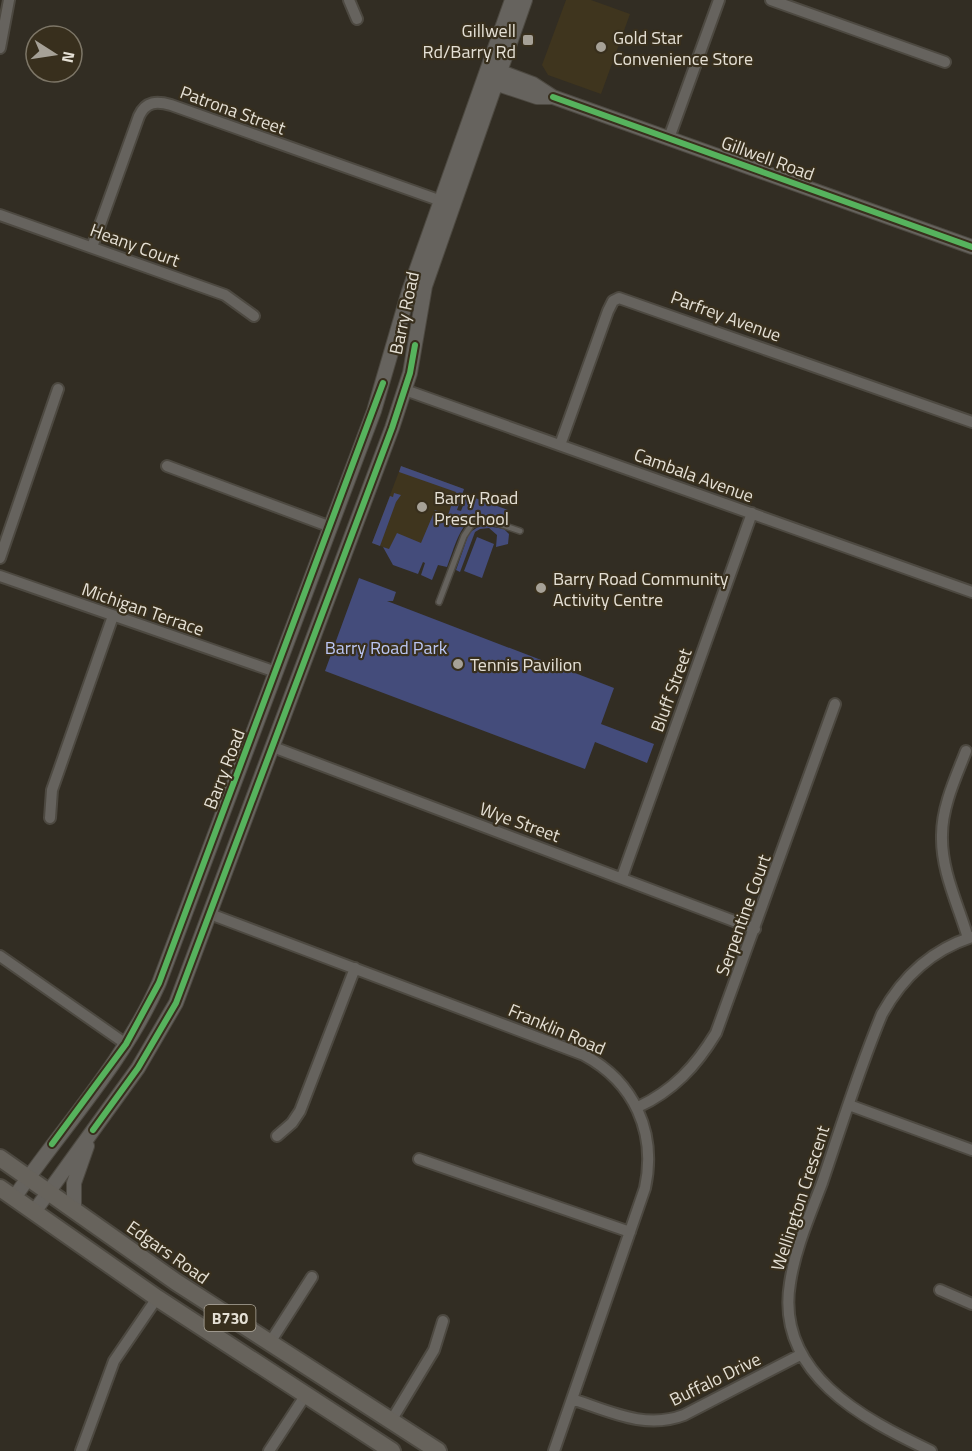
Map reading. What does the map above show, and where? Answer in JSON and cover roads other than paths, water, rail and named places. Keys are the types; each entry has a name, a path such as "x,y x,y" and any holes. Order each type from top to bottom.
{"main road":[{"name":"Edgars Road","path":"0,1158 176,1282 438,1451"},
{"name":"B730","path":"7,1193 157,1298 392,1451"}],"street":[{"path":"0,43 9,0"},
{"path":"349,0 357,19"},
{"name":"Barry Road","path":"492,76 512,0"},
{"name":"Barry Road","path":"7,1193 28,1178 126,1044 150,1004 383,383 410,291 447,203 492,76 525,0"},
{"path":"669,138 719,0"},
{"path":"771,0 945,62"},
{"name":"Gillwell Road","path":"492,76 537,97 553,97 972,247"},
{"name":"Patrona Street","path":"92,247 139,116 146,106 155,102 171,105 447,203"},
{"name":"Barry Road","path":"34,1212 128,1082 168,1019 273,747 405,390 426,286 447,203"},
{"name":"Heany Court","path":"0,215 225,295 254,316"},
{"name":"Parfrey Avenue","path":"560,445 608,310 619,298 972,422"},
{"path":"383,383 405,390"},
{"path":"0,558 58,389"},
{"name":"Cambala Avenue","path":"405,390 972,592"},
{"path":"167,466 330,527"},
{"name":"Bluff Street","path":"622,877 752,513"},
{"name":"Michigan Terrace","path":"0,576 276,672"},
{"path":"50,818 52,790 113,616"},
{"name":"Serpentine Court","path":"638,1107 665,1092 694,1066 706,1050 723,1018 835,704"},
{"name":"Wye Street","path":"273,747 755,929"},
{"path":"966,751 949,798 942,833 945,865 970,937"},
{"path":"188,906 210,914"},
{"name":"Franklin Road","path":"210,914 584,1055 611,1072 638,1107 648,1144 649,1167 645,1188 554,1451"},
{"name":"Wellington Crescent","path":"931,1451 895,1433 835,1395 813,1372 802,1354 789,1314 789,1283 798,1251 874,1034 891,997 926,960 970,937"},
{"path":"0,956 126,1044"},
{"path":"277,1136 292,1123 300,1111 355,968"},
{"path":"849,1105 972,1150"},
{"path":"74,1209 74,1183 93,1130"},
{"path":"419,1159 630,1232"},
{"path":"269,1344 312,1277"},
{"path":"940,1290 972,1304"},
{"path":"81,1451 114,1361 157,1298"},
{"path":"391,1421 434,1350 443,1321"},
{"name":"Buffalo Drive","path":"572,1399 632,1419 663,1421 684,1414 802,1354"},
{"path":"269,1451 305,1396"}],"lane":[{"path":"439,602 464,536 472,524 491,521 520,531"}],"place":[{"name":"Gillwell Rd/Barry Rd","path":"528,40"},
{"name":"Gold Star Convenience Store","path":"601,47"},
{"name":"Barry Road Preschool","path":"422,507"},
{"name":"Barry Road Community Activity Centre","path":"541,588"},
{"name":"Tennis Pavilion","path":"458,664"}],"park label":[{"name":"Barry Road Park","path":"386,647"}]}
